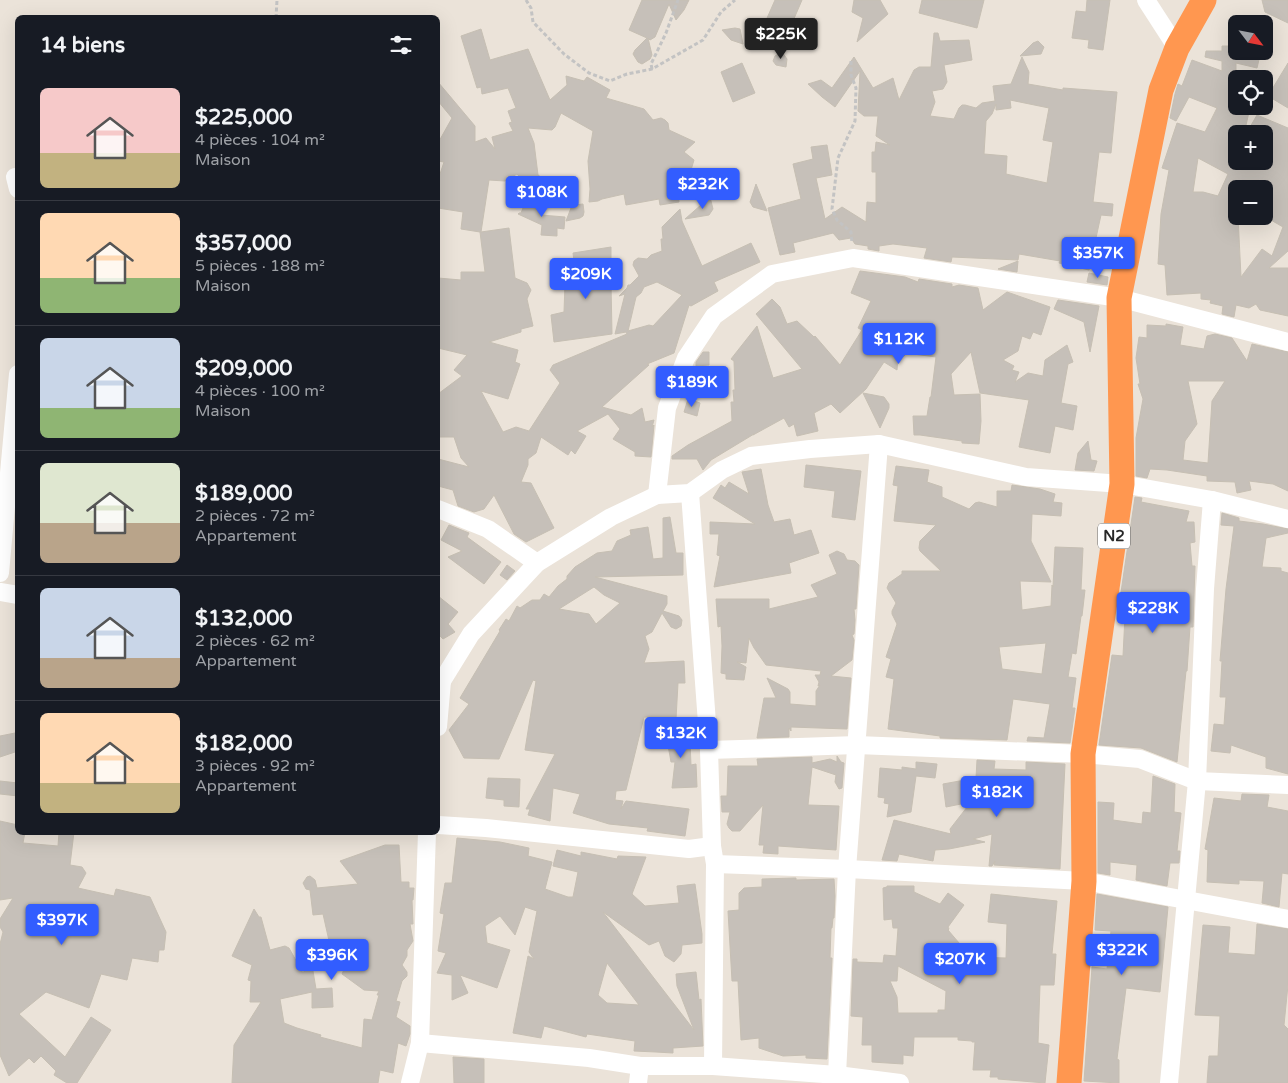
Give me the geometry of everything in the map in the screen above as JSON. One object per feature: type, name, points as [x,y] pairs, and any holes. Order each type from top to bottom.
[{"type":"highway","name":"N2","points":[[1068,1083],[1084,880],[1082,754],[1122,484],[1119,298],[1162,90],[1177,48],[1204,0]]},
{"type":"street","points":[[1146,0],[1177,48]]},
{"type":"street","points":[[657,495],[667,408],[686,358],[714,316],[772,274],[853,258],[1119,298],[1288,342]]},
{"type":"street","points":[[0,572],[15,407]]},
{"type":"street","points":[[847,1078],[847,869],[878,444]]},
{"type":"street","points":[[440,681],[471,634],[537,563],[611,517],[657,495],[690,493],[722,470],[751,456],[878,444],[1026,477],[1122,484],[1212,500],[1288,519]]},
{"type":"street","points":[[690,493],[710,750],[712,846],[715,864],[713,1066]]},
{"type":"street","points":[[1169,1083],[1198,781],[1205,589],[1212,500]]},
{"type":"street","points":[[440,510],[488,529],[537,563]]},
{"type":"street","points":[[0,592],[15,594]]},
{"type":"street","points":[[710,750],[857,745],[1082,754],[1140,759],[1198,781],[1288,785]]},
{"type":"street","points":[[440,825],[681,848],[712,846]]},
{"type":"street","points":[[410,1083],[420,1043],[427,835]]},
{"type":"street","points":[[715,864],[1084,880],[1288,919]]},
{"type":"street","points":[[420,1043],[589,1058],[639,1074],[713,1066],[900,1083]]},
{"type":"path","points":[[276,15],[277,0]]},
{"type":"path","points":[[526,0],[533,22],[564,54],[589,73],[610,81],[627,74],[652,69],[702,40],[721,12],[735,0]]},
{"type":"path","points":[[652,69],[651,64],[678,0]]},
{"type":"path","points":[[851,61],[851,75],[856,88],[855,121],[838,158],[832,208],[837,220],[851,232],[853,258]]},
{"type":"building","points":[[642,0],[689,0],[676,20],[669,4],[655,37],[650,40],[648,38],[652,55],[650,59],[642,64],[638,62],[633,54],[647,38],[629,30]]},
{"type":"building","points":[[775,0],[802,0],[787,35],[764,25]]},
{"type":"building","points":[[854,0],[880,0],[888,14],[857,42],[863,18],[852,12]]},
{"type":"building","points":[[922,0],[984,0],[977,28],[919,13]]},
{"type":"building","points":[[1087,0],[1110,0],[1103,50],[1088,48],[1089,40],[1072,38],[1076,11],[1086,12]]},
{"type":"building","points":[[1262,0],[1288,0],[1288,23],[1265,12]]},
{"type":"building","points":[[481,29],[490,60],[528,49],[550,100],[567,85],[566,76],[584,81],[587,77],[610,90],[606,98],[644,109],[653,120],[661,118],[665,120],[668,123],[669,130],[695,142],[684,152],[694,160],[691,170],[722,190],[707,196],[675,171],[679,202],[660,205],[659,199],[626,205],[624,194],[589,202],[588,161],[593,131],[561,113],[552,130],[528,128],[534,143],[538,175],[545,180],[536,194],[517,174],[505,181],[489,180],[481,232],[509,228],[515,278],[527,283],[531,290],[527,299],[533,326],[521,329],[521,332],[489,342],[518,350],[515,362],[520,364],[508,399],[481,391],[503,432],[516,427],[529,431],[560,383],[550,370],[553,365],[627,334],[626,332],[615,334],[625,294],[619,296],[639,276],[633,265],[634,261],[638,258],[647,259],[651,255],[662,251],[662,227],[680,209],[682,221],[702,266],[751,243],[760,262],[714,282],[718,291],[691,306],[689,305],[674,353],[647,364],[649,365],[602,407],[631,415],[642,408],[645,422],[654,420],[651,457],[635,456],[635,452],[613,439],[620,429],[608,414],[577,431],[586,436],[575,454],[571,450],[568,455],[541,437],[536,453],[528,459],[528,465],[521,482],[531,483],[554,528],[526,542],[514,534],[494,495],[484,509],[474,512],[458,506],[453,490],[440,487],[440,460],[469,467],[461,458],[454,437],[440,437],[440,392],[462,376],[454,370],[467,355],[440,348],[440,278],[461,280],[461,272],[485,272],[480,232],[461,229],[463,212],[440,208],[440,174],[444,162],[440,161],[440,139],[452,118],[440,103],[440,84],[475,126],[475,142],[486,138],[495,149],[492,137],[513,131],[509,123],[512,122],[508,111],[516,108],[508,88],[482,94],[481,87],[477,88],[461,36]],"holes":[[[657,282],[682,295],[653,326],[649,325],[628,331],[636,297],[644,287]]]},
{"type":"building","points":[[740,29],[743,44],[731,40],[722,30]]},
{"type":"building","points":[[934,33],[938,33],[940,41],[969,40],[972,60],[944,65],[947,82],[943,89],[932,91],[935,102],[930,116],[954,119],[962,105],[976,108],[982,103],[995,101],[993,86],[1011,84],[1022,57],[1029,72],[1028,84],[1063,90],[1063,88],[1117,92],[1111,153],[1099,152],[1093,202],[1113,204],[1112,216],[1101,215],[1089,270],[1059,263],[1060,261],[1019,254],[1018,260],[952,257],[951,262],[924,258],[927,248],[893,244],[879,246],[879,251],[868,249],[868,246],[855,244],[851,238],[839,240],[833,233],[793,243],[795,252],[780,255],[768,208],[801,199],[793,164],[813,159],[811,147],[827,145],[832,175],[816,178],[825,219],[842,207],[866,222],[867,202],[876,203],[876,172],[872,172],[872,152],[875,152],[876,142],[890,145],[876,136],[878,116],[864,116],[858,111],[860,71],[835,107],[808,84],[821,80],[832,88],[854,57],[873,88],[893,78],[899,100],[914,70],[919,67],[931,67]],"holes":[[[1010,100],[1049,108],[1043,140],[1053,142],[1047,183],[1006,174],[1007,156],[984,154],[986,121],[992,114],[996,104],[996,110],[1011,108]]]},
{"type":"building","points":[[1038,41],[1044,47],[1041,54],[1020,56],[1033,43]]},
{"type":"building","points":[[1222,46],[1228,46],[1228,60],[1259,60],[1257,68],[1236,63],[1236,70],[1228,70],[1228,115],[1248,115],[1246,125],[1228,125],[1228,170],[1273,170],[1273,125],[1251,125],[1257,115],[1288,128],[1288,251],[1269,268],[1288,268],[1288,316],[1260,310],[1256,304],[1249,308],[1236,305],[1234,317],[1222,314],[1223,306],[1210,303],[1211,300],[1201,299],[1201,293],[1167,295],[1165,265],[1158,264],[1161,214],[1169,170],[1162,168],[1177,123],[1205,132],[1217,108],[1189,97],[1176,121],[1170,118],[1178,84],[1182,86],[1192,60],[1222,71],[1222,61],[1205,57],[1206,51],[1222,51]],"holes":[[[1198,158],[1228,174],[1218,196],[1203,192],[1193,192]],[[1228,180],[1273,180],[1273,221],[1283,227],[1272,256],[1262,249],[1241,277],[1238,225],[1228,225]]]},
{"type":"building","points":[[782,52],[787,59],[786,67],[776,65],[773,61],[775,56]]},
{"type":"building","points":[[742,63],[755,93],[733,102],[721,72]]},
{"type":"building","points":[[1288,63],[1288,108],[1273,99],[1273,88]]},
{"type":"building","points":[[756,184],[767,211],[753,207],[750,202]]},
{"type":"building","points":[[710,197],[713,209],[709,215],[685,219]]},
{"type":"building","points":[[527,198],[545,206],[541,215],[565,217],[564,229],[557,228],[557,236],[541,235],[542,225],[518,214],[521,213]]},
{"type":"building","points":[[583,204],[583,216],[566,221],[574,205]]},
{"type":"building","points":[[611,247],[611,260],[605,260],[608,284],[611,284],[612,334],[554,342],[551,315],[564,312],[565,284],[568,275],[581,279],[578,261],[574,261],[573,253]]},
{"type":"building","points":[[1018,261],[1017,272],[998,269]]},
{"type":"building","points":[[860,271],[905,277],[918,282],[919,279],[952,284],[952,287],[959,285],[978,288],[983,310],[1007,292],[1050,307],[1041,335],[1033,332],[1030,339],[1022,336],[1018,351],[1003,360],[1014,366],[1012,370],[1019,372],[1015,382],[1028,373],[1043,376],[1045,360],[1067,345],[1073,362],[1068,364],[1061,403],[1077,406],[1073,430],[1055,426],[1050,453],[1019,447],[1029,400],[980,393],[971,352],[951,374],[954,395],[980,394],[981,421],[979,444],[914,435],[913,416],[927,416],[936,357],[906,353],[904,356],[898,356],[897,370],[884,362],[866,389],[840,413],[831,404],[814,413],[818,431],[797,436],[794,424],[789,427],[784,418],[711,460],[703,470],[697,459],[672,459],[672,456],[688,445],[732,421],[731,402],[734,402],[733,390],[735,390],[734,361],[731,359],[757,326],[773,378],[802,369],[756,314],[772,299],[780,307],[787,324],[797,321],[815,336],[840,365],[862,330],[858,328],[871,301],[851,293]]},
{"type":"building","points":[[1089,273],[1108,277],[1107,285],[1087,282]]},
{"type":"building","points":[[1058,300],[1099,306],[1090,352],[1084,322],[1054,309]]},
{"type":"building","points":[[1166,324],[1183,327],[1180,345],[1204,349],[1207,336],[1215,334],[1232,338],[1247,361],[1252,344],[1288,352],[1288,491],[1273,484],[1249,481],[1251,490],[1237,493],[1235,482],[1207,481],[1207,476],[1167,470],[1150,469],[1147,478],[1136,476],[1136,438],[1143,399],[1138,384],[1140,384],[1136,358],[1139,337],[1147,338],[1147,325],[1166,326]],"holes":[[[1188,381],[1225,381],[1212,401],[1208,463],[1183,460],[1185,441],[1197,424]]]},
{"type":"building","points":[[703,352],[709,352],[709,365],[696,366],[696,362]]},
{"type":"building","points":[[863,393],[884,397],[889,404],[880,428]]},
{"type":"building","points":[[688,399],[700,403],[697,416],[684,412]]},
{"type":"building","points":[[1088,441],[1091,460],[1097,461],[1094,471],[1075,470],[1078,453]]},
{"type":"building","points":[[806,465],[861,471],[855,520],[832,517],[835,491],[804,487]]},
{"type":"building","points":[[896,466],[929,470],[927,482],[942,487],[942,497],[969,509],[979,502],[997,507],[997,491],[1011,491],[1012,485],[1040,489],[1055,494],[1053,502],[1062,503],[1061,516],[1032,514],[1031,541],[1051,582],[1020,581],[1022,610],[1051,606],[1055,547],[1083,548],[1081,590],[1085,590],[1082,616],[1076,654],[1072,653],[1068,677],[1076,678],[1072,708],[1075,708],[1070,743],[1027,741],[1028,737],[1044,738],[1050,704],[1013,699],[1007,740],[940,738],[940,736],[888,729],[894,679],[886,677],[891,659],[886,657],[897,624],[892,614],[896,603],[887,588],[889,583],[902,574],[902,571],[941,571],[919,548],[920,541],[936,525],[894,521],[898,486],[893,485]],"holes":[[[1046,643],[1042,674],[1002,669],[999,647]]]},
{"type":"building","points":[[761,469],[768,505],[774,522],[790,519],[794,535],[811,530],[819,553],[789,563],[791,573],[714,587],[720,556],[717,555],[719,534],[710,534],[710,522],[755,524],[713,498],[721,485],[725,488],[729,482],[749,494],[742,472]]},
{"type":"building","points":[[1135,497],[1142,498],[1141,502],[1189,511],[1186,522],[1194,522],[1195,542],[1190,543],[1192,566],[1195,566],[1193,627],[1190,627],[1177,762],[1141,748],[1099,745],[1112,655],[1123,656],[1125,616],[1119,616],[1120,599]]},
{"type":"building","points":[[1222,513],[1239,518],[1239,521],[1288,529],[1288,533],[1266,538],[1262,567],[1281,568],[1281,571],[1288,573],[1288,774],[1266,768],[1266,757],[1231,745],[1230,753],[1211,751],[1214,724],[1224,725],[1226,697],[1220,697],[1222,661],[1220,661],[1234,526],[1221,525]]},
{"type":"building","points":[[670,517],[676,553],[683,553],[683,575],[595,577],[667,596],[667,604],[663,611],[679,616],[682,620],[681,626],[676,629],[671,627],[662,613],[652,632],[645,636],[649,649],[644,663],[684,661],[685,683],[678,683],[676,719],[644,717],[626,790],[616,791],[615,800],[623,801],[621,809],[626,801],[689,809],[685,836],[647,831],[648,828],[609,824],[573,813],[580,794],[553,788],[550,821],[528,815],[530,809],[526,809],[555,754],[525,750],[536,681],[533,680],[499,759],[464,758],[449,730],[469,704],[460,698],[499,630],[506,619],[509,621],[517,606],[520,608],[532,600],[540,600],[544,594],[549,597],[567,579],[567,576],[575,567],[597,553],[612,551],[617,541],[631,535],[630,530],[648,527],[653,559],[663,558],[663,518]],"holes":[[[594,587],[604,595],[620,603],[596,624],[589,614],[559,609]]]},
{"type":"building","points":[[449,525],[469,533],[467,537],[501,562],[484,584],[448,557],[462,551],[441,540]]},
{"type":"building","points":[[837,551],[844,554],[847,560],[855,561],[859,565],[856,609],[854,609],[854,634],[852,635],[854,640],[852,660],[831,676],[851,678],[847,729],[791,727],[791,731],[789,728],[789,737],[757,738],[764,698],[776,698],[767,678],[788,689],[790,692],[790,704],[816,706],[816,691],[820,685],[818,686],[819,682],[815,675],[820,675],[821,671],[766,665],[749,638],[746,663],[737,662],[746,667],[744,680],[726,679],[726,674],[721,673],[721,626],[718,627],[716,599],[769,599],[769,609],[818,597],[811,585],[837,574],[829,555]]},
{"type":"building","points":[[507,565],[515,571],[507,580],[500,575]]},
{"type":"building","points":[[440,598],[458,612],[448,624],[455,632],[443,639],[440,636]]},
{"type":"building","points":[[670,720],[680,731],[682,743],[690,742],[691,765],[696,764],[697,787],[672,788],[675,762],[671,762],[666,734]]},
{"type":"building","points":[[15,733],[15,752],[0,757],[0,736]]},
{"type":"building","points":[[837,756],[844,763],[842,788],[839,789],[835,782],[836,775],[812,767],[808,805],[839,806],[836,850],[778,846],[778,854],[763,853],[764,845],[759,845],[763,805],[740,831],[732,831],[729,828],[727,824],[730,812],[722,812],[721,796],[727,796],[728,766],[758,766],[757,759],[812,757],[812,763],[830,759],[837,762]]},
{"type":"building","points":[[977,760],[995,761],[994,769],[1026,770],[1026,762],[1065,764],[1060,869],[994,865],[995,861],[992,866],[989,866],[992,834],[973,839],[985,842],[935,850],[933,861],[899,854],[897,861],[882,860],[894,820],[951,834],[950,829],[971,802],[946,807],[943,784],[976,778]]},
{"type":"building","points":[[916,762],[937,764],[935,778],[916,776],[911,812],[887,817],[889,804],[884,803],[885,798],[878,797],[880,768],[902,770],[902,767],[916,769]]},
{"type":"building","points":[[1153,776],[1175,784],[1174,812],[1181,813],[1177,851],[1180,851],[1179,863],[1170,863],[1167,886],[1136,880],[1137,865],[1110,862],[1110,875],[1098,873],[1098,802],[1114,803],[1113,820],[1142,824],[1143,812],[1151,813]]},
{"type":"building","points":[[488,778],[520,779],[519,807],[504,806],[504,800],[486,798]]},
{"type":"building","points":[[0,781],[15,783],[15,796],[0,794]]},
{"type":"building","points":[[1242,794],[1269,795],[1267,807],[1288,811],[1288,874],[1282,873],[1279,907],[1262,903],[1264,881],[1239,880],[1239,884],[1207,882],[1208,850],[1205,849],[1214,798],[1241,801]]},
{"type":"building","points":[[0,821],[15,824],[15,835],[24,835],[23,843],[58,846],[59,835],[74,835],[70,865],[82,867],[86,873],[78,888],[114,896],[116,889],[150,897],[166,932],[164,950],[159,950],[158,962],[132,958],[127,980],[101,974],[89,1008],[46,992],[19,1014],[65,1057],[91,1017],[111,1030],[77,1083],[67,1083],[54,1075],[56,1071],[41,1056],[34,1063],[29,1058],[9,1076],[0,1055],[0,944],[3,932],[0,927],[0,919],[13,898],[0,900]]},
{"type":"building","points":[[457,838],[500,842],[529,848],[528,856],[552,862],[545,889],[568,897],[573,897],[578,872],[553,866],[557,850],[581,856],[581,852],[617,859],[618,856],[646,857],[632,894],[645,906],[679,903],[677,886],[695,884],[702,943],[682,945],[681,954],[674,962],[665,956],[659,941],[649,945],[603,912],[694,1030],[677,986],[676,974],[696,972],[699,1000],[701,999],[703,1046],[673,1048],[673,1053],[634,1051],[635,1041],[587,1034],[586,1037],[544,1026],[541,1038],[513,1033],[528,956],[534,959],[529,952],[537,911],[525,907],[515,935],[500,916],[485,926],[487,943],[510,950],[497,988],[460,975],[468,993],[452,1000],[452,975],[437,973],[446,953],[438,951],[444,914],[440,913],[445,883],[452,883]],"holes":[[[607,963],[639,1005],[607,1003],[598,995]]]},
{"type":"building","points":[[385,845],[399,845],[401,882],[409,882],[409,888],[414,888],[412,900],[413,924],[410,924],[413,941],[407,950],[407,956],[402,965],[407,972],[407,976],[402,981],[396,1001],[400,1002],[396,1017],[410,1026],[410,1034],[406,1046],[398,1043],[393,1073],[380,1070],[378,1083],[232,1083],[234,1045],[261,1002],[250,1002],[251,981],[248,980],[252,965],[232,956],[254,909],[259,917],[261,917],[270,950],[285,946],[289,948],[303,973],[311,959],[316,989],[332,988],[333,1007],[312,1008],[312,992],[280,999],[284,1023],[321,1035],[320,1037],[362,1048],[364,1019],[372,1020],[379,991],[364,990],[342,974],[347,963],[332,954],[323,914],[313,915],[310,890],[306,889],[303,883],[310,876],[315,880],[317,888],[358,884],[340,861]]},
{"type":"building","points":[[796,878],[796,880],[834,879],[835,896],[834,918],[831,928],[830,958],[832,958],[827,1059],[806,1058],[806,1055],[783,1056],[759,1048],[759,1038],[741,1040],[738,981],[732,981],[728,911],[739,910],[739,893],[744,888],[762,887],[762,879]]},
{"type":"building","points":[[914,886],[914,892],[940,904],[948,893],[964,905],[948,927],[948,930],[971,957],[1006,958],[1007,924],[988,922],[991,894],[1057,901],[1052,954],[1056,954],[1054,985],[1040,985],[1038,1043],[1049,1045],[1045,1083],[998,1079],[998,1077],[990,1077],[991,1070],[973,1070],[975,1042],[958,1040],[958,1037],[914,1037],[913,1056],[903,1055],[903,1064],[872,1062],[872,1045],[862,1045],[863,1017],[851,1016],[853,959],[857,959],[857,962],[883,963],[884,955],[896,956],[898,928],[893,928],[892,919],[884,920],[883,888]],"holes":[[[898,966],[946,991],[945,1010],[938,1010],[938,1013],[898,1013],[897,997],[890,981],[897,981]]]},
{"type":"building","points":[[1097,894],[1168,907],[1160,992],[1126,988],[1117,1059],[1119,1060],[1119,1083],[1084,1081],[1092,967],[1107,969],[1111,931],[1095,930]]},
{"type":"building","points":[[1257,924],[1288,929],[1288,985],[1284,1025],[1288,1029],[1288,1083],[1207,1083],[1209,1056],[1218,1056],[1220,1016],[1195,1015],[1203,925],[1230,927],[1228,953],[1255,955]]},
{"type":"building","points":[[453,1057],[484,1059],[484,1083],[454,1083]]}]
